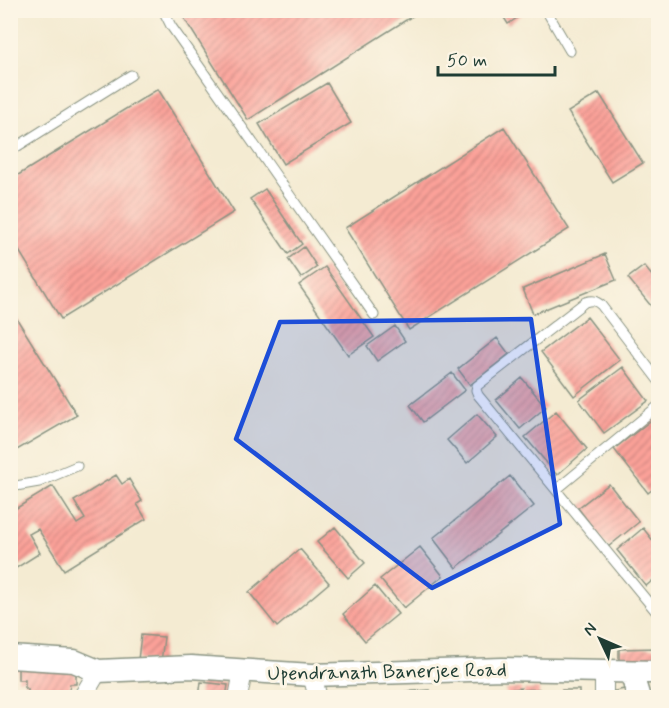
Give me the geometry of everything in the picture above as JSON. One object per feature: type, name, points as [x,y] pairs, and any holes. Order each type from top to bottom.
[{"type":"street","name":"Upendranath Banerjee Road","points":[[10,657],[74,661],[98,671],[191,667],[312,675],[502,669],[658,672]]},
{"type":"street","points":[[238,698],[243,670]]},
{"type":"street","points":[[82,698],[98,671]]},
{"type":"street","points":[[604,672],[604,698]]},
{"type":"street","points":[[631,672],[639,698]]},
{"type":"street","points":[[312,675],[318,698]]},
{"type":"lane","points":[[162,10],[177,35],[374,315]]},
{"type":"lane","points":[[546,10],[570,51]]},
{"type":"lane","points":[[10,151],[131,75]]},
{"type":"lane","points":[[658,380],[601,305],[592,300],[585,302],[477,386],[476,390],[658,614]]},
{"type":"lane","points":[[556,490],[658,406]]},
{"type":"lane","points":[[10,487],[39,482],[77,466]]},
{"type":"highlighted area","points":[[531,319],[560,524],[432,588],[236,439],[280,322]]},
{"type":"building","points":[[179,10],[422,10],[248,120]]},
{"type":"building","points":[[499,10],[523,10],[524,13],[508,24]]},
{"type":"building","points":[[327,83],[351,123],[283,164],[259,124]]},
{"type":"building","points":[[158,89],[234,212],[61,319],[10,236],[10,180]]},
{"type":"building","points":[[599,93],[643,163],[612,182],[568,112]]},
{"type":"building","points":[[504,127],[569,229],[409,330],[345,228]]},
{"type":"building","points":[[265,189],[302,244],[288,254],[250,199]]},
{"type":"building","points":[[304,247],[317,267],[301,278],[288,259]]},
{"type":"building","points":[[605,254],[616,280],[533,314],[523,289]]},
{"type":"building","points":[[644,266],[658,283],[656,312],[628,278]]},
{"type":"building","points":[[325,267],[374,337],[348,355],[299,285]]},
{"type":"building","points":[[10,308],[77,415],[10,454]]},
{"type":"building","points":[[587,317],[620,360],[574,396],[541,352]]},
{"type":"building","points":[[395,326],[405,341],[377,361],[367,346]]},
{"type":"building","points":[[497,338],[509,354],[470,385],[458,369]]},
{"type":"building","points":[[623,367],[648,401],[604,433],[579,400]]},
{"type":"building","points":[[452,373],[465,390],[423,422],[410,405]]},
{"type":"building","points":[[522,378],[546,407],[520,429],[496,400]]},
{"type":"building","points":[[556,411],[587,449],[557,475],[525,437]]},
{"type":"building","points":[[477,414],[497,437],[467,463],[447,440]]},
{"type":"building","points":[[658,415],[658,485],[648,493],[614,449]]},
{"type":"building","points":[[116,475],[122,484],[129,479],[142,501],[137,504],[146,519],[64,570],[38,529],[29,534],[40,553],[10,572],[10,512],[53,486],[77,524],[85,519],[74,501]]},
{"type":"building","points":[[510,476],[534,506],[456,568],[433,538]]},
{"type":"building","points":[[609,484],[639,522],[608,547],[578,508]]},
{"type":"building","points":[[335,527],[365,563],[348,578],[317,542]]},
{"type":"building","points":[[643,528],[658,547],[658,576],[646,586],[617,550]]},
{"type":"building","points":[[420,547],[443,576],[404,608],[380,579]]},
{"type":"building","points":[[300,549],[329,583],[277,627],[249,592]]},
{"type":"building","points":[[375,586],[398,614],[365,641],[343,614]]},
{"type":"building","points":[[141,635],[164,637],[161,663],[138,660]]},
{"type":"building","points":[[658,648],[658,664],[619,665],[619,649]]},
{"type":"building","points":[[18,666],[76,666],[76,684],[70,684],[66,697],[28,698],[25,680],[18,680]]},
{"type":"building","points":[[201,682],[228,685],[226,698],[199,698]]},
{"type":"building","points":[[521,688],[522,698],[507,698],[506,690]]},
{"type":"building","points":[[629,688],[630,698],[611,698],[610,692]]},
{"type":"building","points":[[539,689],[539,698],[524,698],[524,690]]},
{"type":"building","points":[[430,690],[430,698],[400,698],[400,692]]},
{"type":"building","points":[[562,690],[579,690],[579,698],[563,698]]}]
